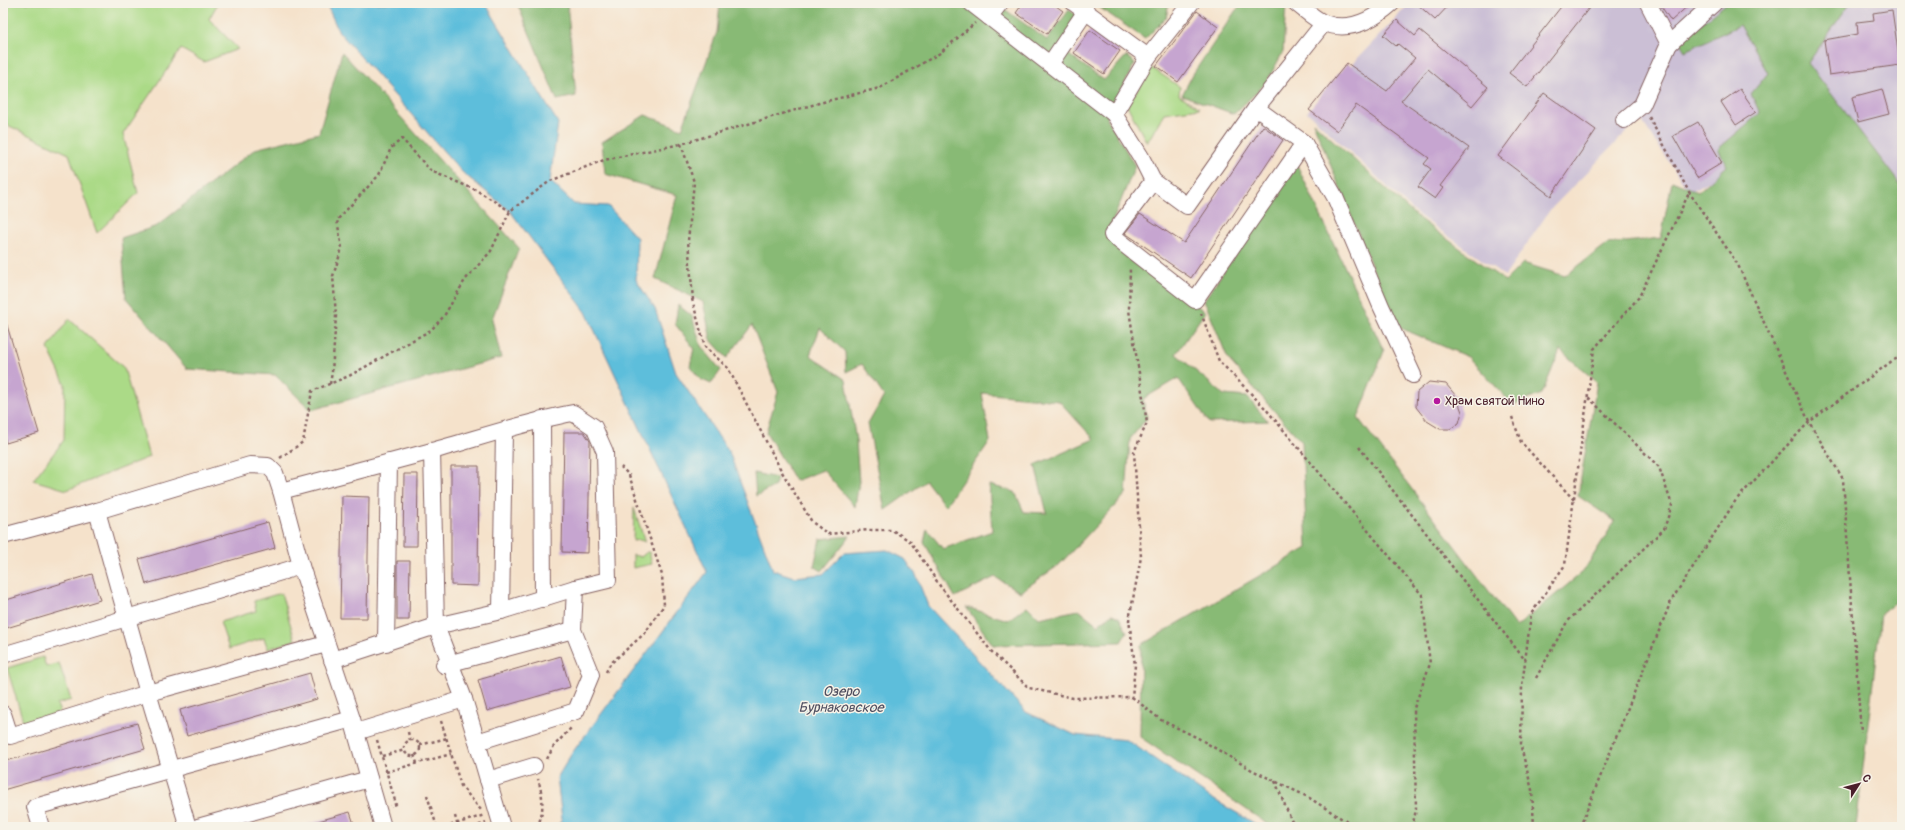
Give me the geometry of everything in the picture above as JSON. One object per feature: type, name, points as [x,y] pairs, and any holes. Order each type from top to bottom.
[{"type":"street","points":[[971,3],[1114,114],[1154,181],[1187,206],[1256,108],[1324,23]]},
{"type":"street","points":[[988,16],[1000,3]]},
{"type":"street","points":[[1296,3],[1324,23],[1340,26],[1360,24],[1381,12],[1392,3]]},
{"type":"street","points":[[1648,3],[1669,44]]},
{"type":"street","points":[[1624,120],[1642,105],[1669,44],[1713,3]]},
{"type":"street","points":[[1114,114],[1148,57],[1189,4]]},
{"type":"street","points":[[1050,64],[1080,7],[1148,57]]},
{"type":"street","points":[[1256,108],[1304,143],[1335,197],[1381,306],[1413,376]]},
{"type":"street","points":[[1154,181],[1112,235],[1195,300],[1304,143]]},
{"type":"street","points":[[281,491],[432,451],[542,419],[573,413],[594,427],[605,452],[608,580],[575,588],[501,611],[436,626],[332,660]]},
{"type":"street","points":[[542,419],[543,599]]},
{"type":"street","points":[[501,611],[504,431]]},
{"type":"street","points":[[432,451],[436,626],[447,664],[464,699],[488,780],[497,824]]},
{"type":"street","points":[[386,643],[389,462]]},
{"type":"street","points":[[3,536],[97,512],[250,465],[268,466],[274,473],[281,491],[301,566],[354,725],[383,827]]},
{"type":"street","points":[[97,512],[148,693],[172,769],[188,827]]},
{"type":"street","points":[[3,655],[301,566]]},
{"type":"street","points":[[477,742],[576,711],[591,675],[573,630],[575,588]]},
{"type":"street","points":[[447,664],[573,630]]},
{"type":"street","points":[[3,714],[10,736],[148,693],[326,644]]},
{"type":"street","points":[[41,827],[35,807],[172,769],[354,725],[438,707],[464,699]]},
{"type":"street","points":[[488,780],[539,769]]},
{"type":"street","points":[[198,827],[369,779]]},
{"type":"path","points":[[268,466],[303,442],[312,391],[349,376],[431,330],[444,316],[465,280],[491,251],[510,211],[550,181],[604,160],[681,144],[819,103],[880,88],[940,53],[988,16]]},
{"type":"path","points":[[1642,105],[1689,192],[1738,265],[1809,422],[1843,479],[1861,733]]},
{"type":"path","points":[[330,384],[336,316],[333,276],[342,248],[337,220],[379,175],[391,148],[402,140],[431,170],[476,190],[510,211]]},
{"type":"path","points":[[681,144],[694,182],[688,241],[693,303]]},
{"type":"path","points":[[1534,827],[1532,790],[1521,747],[1522,686],[1525,660],[1531,614],[1564,565],[1594,349],[1639,297],[1689,192]]},
{"type":"path","points":[[1130,250],[1129,310],[1147,423],[1134,452],[1141,557],[1129,620],[1135,665],[1132,697]]},
{"type":"path","points":[[692,299],[705,347],[728,368],[782,472],[812,522],[828,534],[868,530],[892,530],[910,541],[940,586],[991,651],[1029,688],[1073,698],[1132,697],[1161,720],[1198,738],[1252,770],[1308,797],[1355,827]]},
{"type":"path","points":[[1195,300],[1219,361],[1265,408],[1422,595],[1430,664],[1414,708],[1416,810],[1412,827]]},
{"type":"path","points":[[1580,827],[1671,601],[1736,500],[1809,422],[1892,361],[1902,356]]},
{"type":"path","points":[[1536,678],[1567,622],[1664,529],[1672,505],[1659,467],[1588,397]]},
{"type":"path","points":[[1512,417],[1521,442],[1574,500]]},
{"type":"path","points":[[1359,447],[1525,660]]},
{"type":"path","points":[[604,677],[610,664],[645,633],[664,605],[662,575],[629,475],[605,452]]},
{"type":"path","points":[[438,707],[461,786],[488,818]]},
{"type":"path","points":[[537,827],[541,819],[544,797],[539,769],[554,746],[574,725]]},
{"type":"path","points":[[408,732],[410,740]]},
{"type":"path","points":[[420,745],[447,738]]},
{"type":"path","points":[[410,740],[417,741],[420,745],[419,752],[414,755],[409,755],[405,750],[405,744],[410,740]]},
{"type":"path","points":[[382,756],[405,750]]},
{"type":"path","points":[[386,772],[452,754]]},
{"type":"path","points":[[414,755],[417,763]]},
{"type":"path","points":[[1275,781],[1294,827]]},
{"type":"path","points":[[427,795],[437,827]]},
{"type":"path","points":[[445,827],[457,825],[486,815]]},
{"type":"path","points":[[454,816],[457,825]]},
{"type":"path","points":[[473,827],[497,824]]},
{"type":"shaded area","points":[[1410,3],[1902,3],[1902,201],[1734,168],[1689,192],[1640,118],[1550,210],[1505,276],[1417,214],[1307,112]]},
{"type":"green space","points":[[3,3],[218,3],[209,19],[238,49],[204,62],[181,49],[123,134],[138,193],[97,233],[69,154],[3,123]]},
{"type":"green space","points":[[517,3],[567,3],[576,96],[557,100]]},
{"type":"green space","points":[[720,3],[996,3],[1047,40],[1069,10],[1083,20],[1069,55],[1104,80],[1126,56],[1135,63],[1107,118],[1135,166],[1107,235],[1205,312],[1176,354],[1224,395],[1247,397],[1268,421],[1209,423],[1178,378],[1143,399],[1147,418],[1130,439],[1126,494],[1059,565],[1020,592],[995,577],[955,597],[924,542],[927,529],[943,549],[992,531],[989,485],[1015,492],[1024,512],[1047,513],[1035,465],[1094,439],[1059,401],[982,393],[990,441],[945,506],[926,481],[885,510],[868,424],[884,396],[862,364],[846,372],[845,352],[820,328],[810,355],[846,380],[856,441],[859,482],[855,507],[823,470],[795,481],[766,432],[778,392],[752,325],[727,358],[711,340],[703,302],[655,279],[677,195],[605,174],[602,142],[645,115],[682,129],[717,32]]},
{"type":"green space","points":[[1093,3],[1169,3],[1166,18],[1145,39]]},
{"type":"green space","points":[[1243,3],[1286,3],[1283,52],[1266,83],[1234,114],[1182,95],[1193,74],[1236,10]]},
{"type":"green space","points":[[1727,3],[1850,3],[1808,63],[1902,187],[1902,597],[1881,614],[1856,827],[1272,827],[1140,737],[1141,645],[1307,548],[1302,442],[1228,359],[1204,300],[1297,165],[1384,351],[1358,418],[1516,627],[1583,572],[1615,521],[1578,496],[1597,382],[1560,350],[1542,394],[1513,405],[1468,357],[1396,326],[1313,122],[1417,217],[1505,281],[1523,263],[1565,276],[1607,244],[1661,238],[1672,181],[1698,192],[1727,166],[1718,149],[1760,113],[1751,94],[1768,73],[1740,25],[1685,51],[1679,41]]},
{"type":"green space","points":[[342,52],[519,248],[492,319],[501,358],[311,410],[275,375],[187,369],[126,298],[121,238],[157,226],[255,149],[319,133]]},
{"type":"green space","points":[[1152,68],[1180,87],[1179,95],[1200,108],[1164,113],[1147,143],[1127,105]]},
{"type":"green space","points":[[678,305],[692,316],[701,346],[721,370],[711,384],[700,379],[690,366],[694,348],[675,324]]},
{"type":"green space","points":[[69,319],[124,368],[149,457],[67,490],[33,480],[64,440],[65,384],[48,348]]},
{"type":"green space","points":[[754,473],[777,478],[775,486],[756,496]]},
{"type":"green space","points":[[634,508],[645,542],[640,540],[633,541]]},
{"type":"green space","points":[[850,536],[822,571],[814,566],[820,539]]},
{"type":"green space","points":[[649,552],[652,564],[633,568],[633,555],[641,557]]},
{"type":"green space","points":[[281,593],[295,640],[268,649],[264,638],[229,649],[220,622],[256,611],[254,601]]},
{"type":"green space","points":[[1027,606],[1039,618],[1079,610],[1098,625],[1112,614],[1119,617],[1127,632],[1121,642],[993,645],[966,607],[1008,620]]},
{"type":"green space","points":[[43,657],[46,667],[59,663],[71,700],[57,704],[60,713],[24,724],[7,668]]},
{"type":"water","name":"Озеро Бурнаковское","points":[[326,3],[485,3],[558,123],[550,181],[574,204],[608,206],[637,238],[636,280],[655,309],[676,373],[729,452],[773,570],[794,577],[823,574],[844,553],[887,550],[905,559],[916,575],[928,606],[1026,712],[1075,735],[1127,740],[1211,798],[1261,827],[557,827],[562,819],[557,778],[572,753],[707,572],[586,312],[510,211],[462,172],[339,32]]},
{"type":"building","points":[[1023,3],[1052,3],[1063,11],[1047,34],[1016,13]]},
{"type":"building","points":[[1416,3],[1451,3],[1435,20]]},
{"type":"building","points":[[1564,3],[1593,3],[1527,87],[1509,73]]},
{"type":"building","points":[[1659,3],[1691,3],[1671,21]]},
{"type":"building","points":[[1892,10],[1900,65],[1829,75],[1824,40],[1858,34],[1857,22],[1874,20],[1873,13]]},
{"type":"building","points":[[1197,11],[1218,27],[1178,82],[1156,66]]},
{"type":"building","points":[[1397,20],[1415,36],[1420,30],[1488,87],[1472,106],[1428,69],[1401,101],[1469,148],[1440,186],[1443,188],[1435,199],[1418,187],[1431,169],[1424,164],[1429,158],[1356,105],[1337,131],[1309,110],[1347,63],[1387,91],[1415,58],[1398,44],[1396,46],[1383,35]]},
{"type":"building","points":[[1090,30],[1120,51],[1104,74],[1074,53]]},
{"type":"building","points":[[1740,89],[1756,112],[1736,125],[1721,102]]},
{"type":"building","points":[[1882,89],[1889,114],[1858,122],[1852,97]]},
{"type":"building","points":[[1544,93],[1596,130],[1551,196],[1498,156]]},
{"type":"building","points":[[1698,122],[1722,163],[1697,178],[1673,136]]},
{"type":"building","points":[[1263,126],[1283,140],[1191,278],[1125,233],[1140,214],[1184,243]]},
{"type":"building","points":[[6,322],[39,433],[6,443],[3,432],[3,323]]},
{"type":"building","name":"Храм святой Нино","points":[[1429,382],[1446,384],[1456,396],[1462,412],[1459,423],[1450,429],[1440,429],[1427,421],[1416,407],[1417,392]]},
{"type":"building","points":[[564,432],[584,432],[590,441],[588,553],[562,552]]},
{"type":"building","points":[[451,466],[479,466],[478,586],[451,585]]},
{"type":"building","points":[[404,474],[418,474],[417,546],[403,546]]},
{"type":"building","points":[[342,496],[369,497],[367,618],[340,618]]},
{"type":"building","points":[[268,522],[275,548],[146,584],[139,559]]},
{"type":"building","points":[[397,561],[410,561],[409,620],[397,620]]},
{"type":"building","points":[[92,574],[100,600],[3,629],[3,601]]},
{"type":"building","points":[[561,656],[570,687],[487,711],[478,680]]},
{"type":"building","points":[[310,673],[317,699],[187,736],[180,710]]},
{"type":"building","points":[[137,723],[145,749],[3,790],[3,762]]},
{"type":"building","points":[[350,812],[355,827],[308,827],[308,824]]},
{"type":"place","name":"Храм святой Нино","points":[[1437,401]]}]
